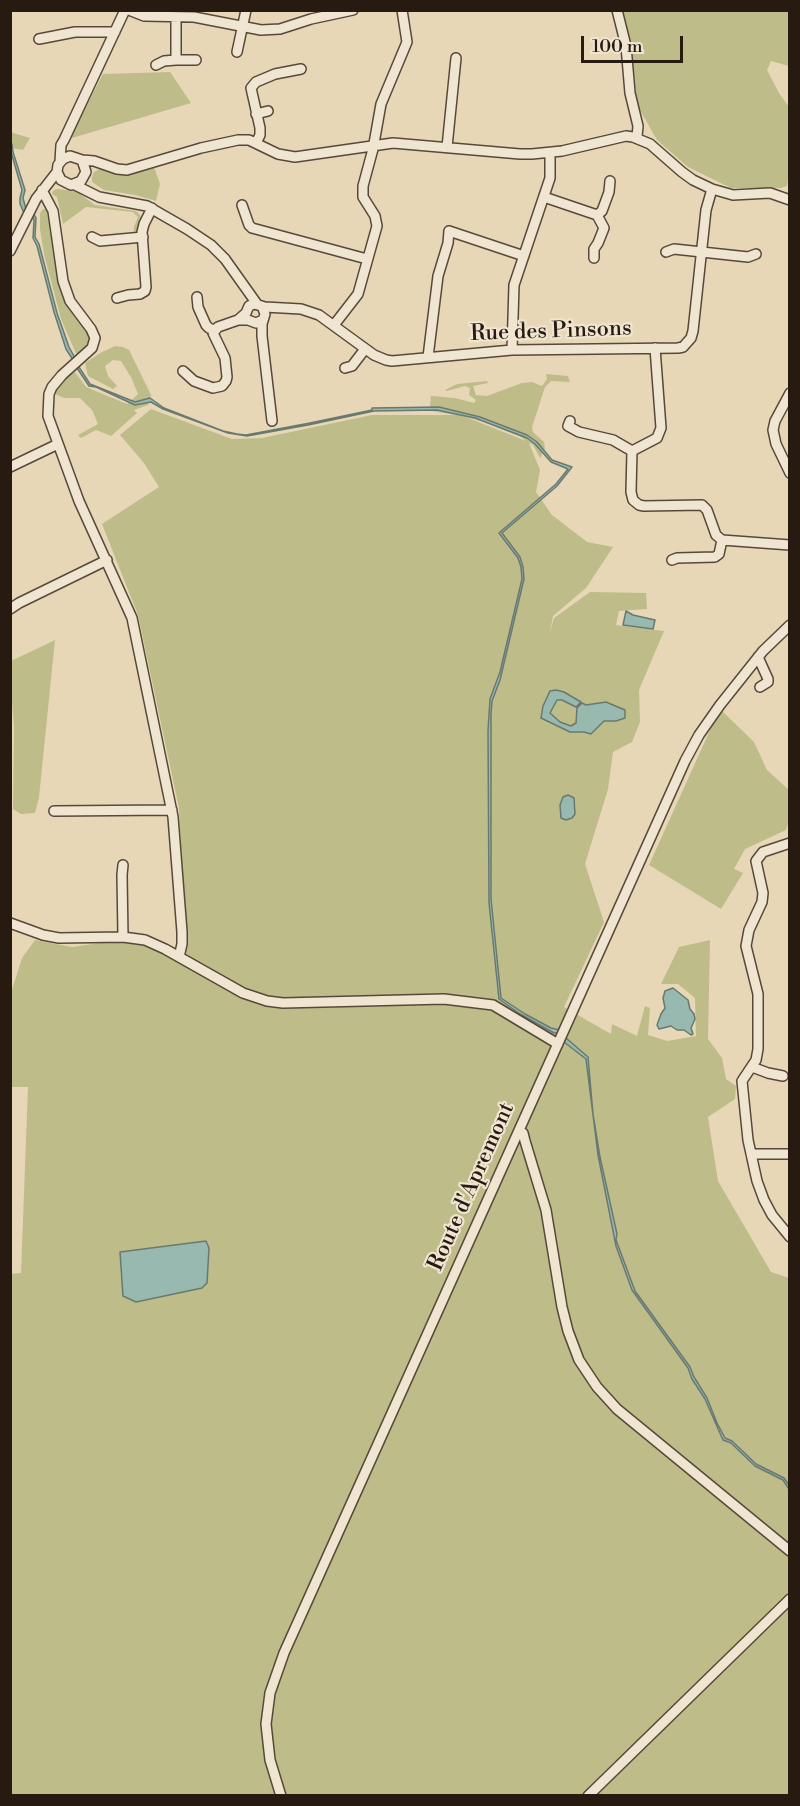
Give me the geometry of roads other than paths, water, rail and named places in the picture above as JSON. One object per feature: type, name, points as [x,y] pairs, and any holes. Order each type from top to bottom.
[{"type":"street","points":[[10,251],[30,210],[57,172],[61,145],[127,10],[144,16],[194,17],[242,27],[273,30],[310,14],[353,10]]},
{"type":"street","points":[[237,52],[246,10]]},
{"type":"street","points":[[334,325],[358,294],[377,221],[362,191],[374,145],[381,104],[407,42],[402,10]]},
{"type":"street","points":[[617,10],[626,46],[630,93],[638,126],[637,137]]},
{"type":"street","points":[[176,17],[176,60]]},
{"type":"street","points":[[39,39],[75,32],[115,32]]},
{"type":"street","points":[[447,147],[456,58]]},
{"type":"street","points":[[156,66],[164,61],[196,60]]},
{"type":"street","points":[[256,143],[260,135],[251,88],[256,82],[275,74],[301,69]]},
{"type":"street","points":[[256,114],[268,111]]},
{"type":"street","points":[[60,162],[66,157],[78,158],[128,170],[234,140],[249,140],[278,154],[295,157],[404,142],[520,154],[550,153],[626,136],[637,137],[650,144],[693,180],[712,189],[733,195],[770,193],[789,200]]},
{"type":"street","points":[[64,140],[84,164],[91,191]]},
{"type":"street","points":[[512,350],[514,285],[550,178],[550,153]]},
{"type":"street","points":[[75,184],[99,163]]},
{"type":"street","points":[[57,172],[64,183]]},
{"type":"street","points":[[597,215],[602,211],[609,192],[610,181]]},
{"type":"street","points":[[44,189],[64,183],[75,184],[99,197],[152,208],[211,245],[232,267],[258,313],[272,421]]},
{"type":"street","points":[[44,189],[53,211],[63,281],[70,301],[95,338],[92,348],[57,380],[49,394],[48,416],[78,501],[132,618],[172,810],[182,932],[179,957]]},
{"type":"street","name":"Rue des Pinsons","points":[[214,330],[258,313],[301,309],[320,315],[365,349],[386,360],[512,350],[683,347],[691,338],[706,210],[712,189]]},
{"type":"street","points":[[544,197],[597,215],[604,228],[594,249],[594,258]]},
{"type":"street","points":[[242,205],[252,228],[367,259]]},
{"type":"street","points":[[117,298],[145,291],[143,228],[152,208]]},
{"type":"street","points":[[428,357],[438,276],[448,243],[449,231],[524,255]]},
{"type":"street","points":[[92,237],[100,241],[143,237]]},
{"type":"street","points":[[666,252],[674,249],[748,257],[756,254]]},
{"type":"street","points":[[183,371],[194,381],[213,388],[220,388],[225,384],[227,377],[225,358],[214,337],[214,330],[206,325],[198,307],[197,297]]},
{"type":"street","points":[[632,451],[657,438],[661,428],[655,348]]},
{"type":"street","points":[[345,368],[352,366],[365,349]]},
{"type":"street","points":[[789,393],[773,430],[776,444],[789,473]]},
{"type":"street","points":[[570,421],[568,426],[579,432],[613,440],[632,451]]},
{"type":"street","points":[[10,467],[58,444]]},
{"type":"street","points":[[632,451],[631,496],[636,503],[644,506],[702,505],[707,510],[716,535],[722,540],[789,545]]},
{"type":"street","points":[[672,560],[715,557],[719,554],[722,540]]},
{"type":"street","points":[[10,609],[106,560]]},
{"type":"street","name":"Route d'Apremont","points":[[281,1796],[270,1760],[266,1736],[268,1704],[278,1670],[685,761],[699,735],[720,705],[758,657],[789,625]]},
{"type":"street","points":[[758,657],[768,679],[768,682],[760,687]]},
{"type":"street","points":[[54,811],[172,810]]},
{"type":"street","points":[[789,843],[763,852],[756,861],[763,893],[762,903],[749,930],[746,946],[758,994],[758,1049],[756,1060],[742,1080],[751,1154],[757,1181],[764,1200],[789,1237]]},
{"type":"street","points":[[123,865],[123,937]]},
{"type":"street","points":[[10,923],[58,938],[123,937],[154,943],[243,993],[267,1001],[283,1003],[444,999],[493,1005],[558,1044]]},
{"type":"street","points":[[752,1067],[783,1076]]},
{"type":"street","points":[[519,1131],[523,1133],[546,1210],[564,1315],[579,1360],[597,1387],[617,1409],[789,1551]]},
{"type":"street","points":[[751,1154],[789,1155]]},
{"type":"street","points":[[588,1796],[789,1599]]},
{"type":"water","points":[[10,144],[12,144],[25,190],[23,198],[26,209],[24,213],[20,204],[22,190]]},
{"type":"water","points":[[33,213],[36,218],[35,237],[39,244],[57,313],[75,358],[73,360],[66,349],[33,238]]},
{"type":"water","points":[[77,364],[90,384],[135,402],[150,398],[164,408],[223,431],[237,434],[246,435],[310,423],[372,410],[372,408],[439,407],[480,417],[527,435],[537,442],[552,460],[572,467],[557,486],[502,533],[520,557],[524,579],[500,680],[492,701],[491,714],[491,899],[501,998],[525,1014],[551,1028],[560,1030],[558,1033],[520,1014],[499,999],[489,903],[488,731],[490,699],[500,672],[522,579],[518,558],[499,533],[556,484],[568,469],[551,462],[527,438],[475,418],[437,410],[374,411],[247,436],[228,433],[163,409],[151,402],[135,405],[89,386],[75,365]]},
{"type":"water","points":[[626,611],[655,620],[653,629],[623,625]]},
{"type":"water","points":[[556,690],[581,702],[576,707],[557,700],[550,713],[560,722],[571,726],[576,723],[577,708],[582,703],[586,705],[606,702],[625,710],[625,718],[604,721],[591,734],[570,732],[541,718],[543,706],[550,691]]},
{"type":"water","points":[[568,795],[574,798],[575,814],[566,820],[561,818],[560,805],[563,797]]},
{"type":"water","points":[[673,988],[688,1000],[694,1014],[695,1019],[691,1028],[693,1034],[691,1035],[671,1026],[659,1029],[657,1025],[665,1008],[663,998],[665,991]]},
{"type":"water","points":[[566,1038],[588,1057],[593,1114],[617,1234],[616,1240],[635,1291],[690,1367],[725,1438],[732,1441],[756,1464],[784,1478],[789,1489],[783,1480],[755,1466],[731,1443],[723,1440],[688,1368],[632,1290],[616,1246],[598,1155],[586,1059],[564,1042]]},
{"type":"water","points":[[206,1241],[209,1248],[207,1283],[202,1288],[136,1302],[123,1296],[120,1252]]}]
